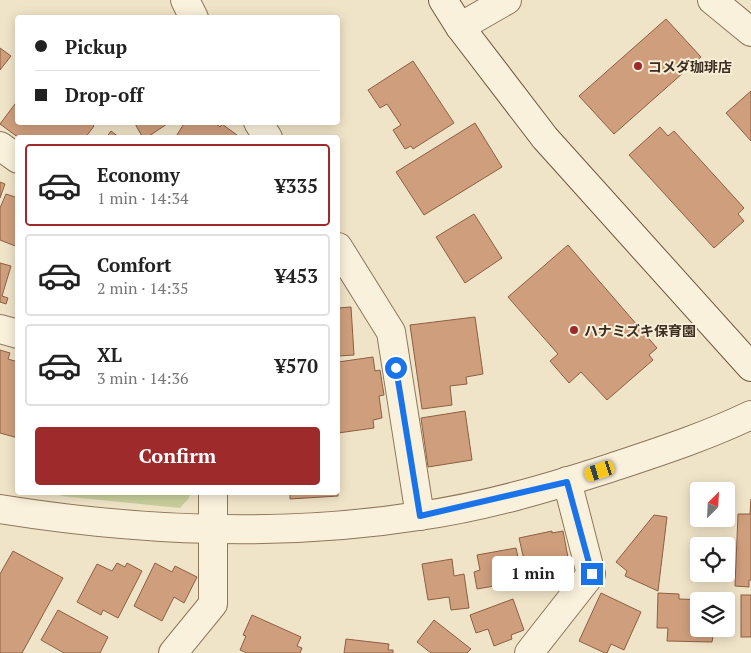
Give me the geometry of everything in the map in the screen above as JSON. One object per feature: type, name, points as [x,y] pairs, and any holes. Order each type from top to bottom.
[{"type":"street","points":[[185,0],[192,15]]},
{"type":"street","points":[[443,0],[460,27],[551,145],[751,367]]},
{"type":"street","points":[[460,27],[507,0]]},
{"type":"street","points":[[712,0],[751,32]]},
{"type":"street","points":[[0,146],[15,157]]},
{"type":"street","points":[[340,250],[391,332],[420,516]]},
{"type":"street","points":[[0,329],[15,333]]},
{"type":"street","points":[[0,509],[98,523],[213,530],[313,527],[420,516],[567,482],[682,444],[751,415]]},
{"type":"street","points":[[529,653],[592,574],[567,482]]},
{"type":"street","points":[[173,653],[212,604],[213,495]]},
{"type":"green space","points":[[61,495],[190,495],[180,508]]},
{"type":"building","points":[[666,19],[701,57],[614,134],[579,96]]},
{"type":"building","points":[[0,48],[11,56],[0,70]]},
{"type":"building","points":[[413,61],[454,123],[413,149],[411,146],[405,149],[393,130],[401,125],[387,104],[380,108],[368,90]]},
{"type":"building","points":[[751,91],[751,141],[726,113]]},
{"type":"building","points":[[15,104],[15,125],[94,126],[87,135],[15,135],[0,124]]},
{"type":"building","points":[[475,123],[502,167],[424,215],[396,172]]},
{"type":"building","points":[[136,125],[166,125],[150,135],[141,135]]},
{"type":"building","points":[[183,125],[218,125],[220,127],[223,125],[237,135],[177,135]]},
{"type":"building","points":[[660,127],[668,136],[674,131],[744,208],[738,214],[744,221],[714,248],[629,155]]},
{"type":"building","points":[[111,131],[116,135],[108,135]]},
{"type":"building","points":[[0,182],[5,184],[0,198]]},
{"type":"building","points":[[6,194],[15,197],[15,246],[0,240],[0,208]]},
{"type":"building","points":[[474,214],[502,258],[465,283],[436,237]]},
{"type":"building","points":[[568,245],[657,348],[649,355],[653,360],[607,400],[581,372],[569,383],[550,361],[558,354],[508,297]]},
{"type":"building","points":[[0,263],[11,266],[2,296],[8,298],[6,304],[0,302]]},
{"type":"building","points":[[351,307],[354,355],[340,356],[340,308]]},
{"type":"building","points":[[475,317],[483,374],[466,377],[467,384],[450,386],[452,405],[422,409],[410,325]]},
{"type":"building","points":[[0,350],[10,353],[8,359],[15,361],[15,437],[0,433]]},
{"type":"building","points":[[373,357],[375,371],[380,370],[384,395],[379,396],[382,418],[373,420],[374,428],[340,433],[340,362]]},
{"type":"building","points":[[465,411],[472,460],[428,467],[421,418]]},
{"type":"building","points":[[290,495],[338,495],[338,496],[290,499]]},
{"type":"building","points":[[751,499],[751,580],[749,580],[749,587],[735,586],[738,514],[750,514]]},
{"type":"building","points":[[654,515],[667,517],[658,591],[625,576],[627,571],[616,562]]},
{"type":"building","points":[[552,531],[552,533],[563,531],[570,568],[533,574],[530,562],[525,564],[519,538]]},
{"type":"building","points":[[516,548],[523,581],[477,589],[474,572],[480,570],[477,555]]},
{"type":"building","points":[[13,551],[63,578],[22,653],[0,653],[0,574]]},
{"type":"building","points":[[452,559],[454,576],[464,574],[469,608],[451,610],[449,597],[428,600],[422,564]]},
{"type":"building","points":[[117,563],[125,567],[127,563],[142,571],[118,618],[103,610],[101,615],[77,602],[97,564],[112,571]]},
{"type":"building","points":[[155,563],[172,572],[175,566],[197,577],[184,603],[174,597],[162,621],[134,606]]},
{"type":"building","points":[[601,593],[641,612],[624,650],[611,644],[607,653],[605,653],[579,641]]},
{"type":"building","points":[[658,593],[679,594],[679,599],[690,599],[690,637],[713,637],[712,642],[667,641],[668,628],[657,628]]},
{"type":"building","points":[[741,595],[751,595],[751,637],[741,637]]},
{"type":"building","points":[[513,599],[524,630],[511,635],[512,639],[494,646],[488,629],[476,633],[470,615]]},
{"type":"building","points":[[58,610],[108,637],[100,653],[64,653],[41,640]]},
{"type":"building","points":[[252,615],[301,637],[297,646],[302,648],[300,653],[247,653],[240,650],[246,636],[243,635]]},
{"type":"building","points":[[434,620],[471,649],[467,653],[431,653],[417,642]]},
{"type":"building","points":[[346,639],[389,644],[388,650],[393,650],[393,653],[344,653]]},
{"type":"place","name":"コメダ珈琲店","points":[[638,66]]},
{"type":"place","name":"ハナミズキ保育園","points":[[574,330]]},
{"type":"route","points":[[396,368],[420,516],[567,482],[592,574]]}]
